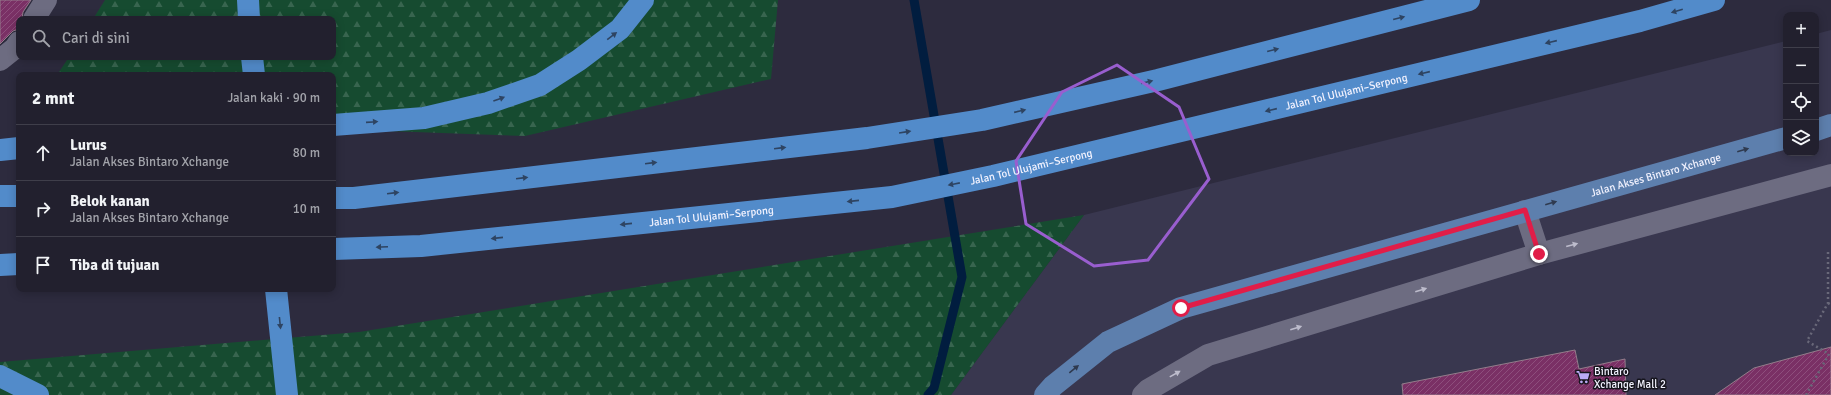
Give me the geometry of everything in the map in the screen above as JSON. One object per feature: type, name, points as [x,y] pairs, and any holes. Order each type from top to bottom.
[{"type":"highway","points":[[248,0],[249,16]]},
{"type":"highway","points":[[336,125],[424,118],[488,103],[540,85],[579,60],[620,29],[643,0]]},
{"type":"highway","points":[[336,198],[354,198],[866,138],[982,120],[1158,80],[1469,0]]},
{"type":"highway","name":"Jalan Tol Ulujami–Serpong","points":[[336,249],[421,246],[892,197],[992,176],[1640,21],[1714,0]]},
{"type":"highway","points":[[252,60],[254,72]]},
{"type":"highway","points":[[0,150],[16,148]]},
{"type":"highway","points":[[0,196],[16,196]]},
{"type":"highway","points":[[0,265],[16,264]]},
{"type":"highway","points":[[276,292],[287,395]]},
{"type":"highway","points":[[0,376],[38,395]]},
{"type":"main road","points":[[1819,129],[1831,125]]},
{"type":"main road","name":"Jalan Akses Bintaro Xchange","points":[[1046,395],[1053,386],[1108,342],[1181,308],[1525,210],[1783,139]]},
{"type":"street","points":[[36,16],[46,0]]},
{"type":"street","points":[[0,60],[16,46]]},
{"type":"street","points":[[1143,395],[1148,390],[1208,355],[1539,254],[1831,175]]},
{"type":"street","points":[[1525,210],[1539,254]]},
{"type":"path","points":[[1806,395],[1829,354],[1807,340],[1828,303],[1828,252]]},
{"type":"highlighted area","points":[[1117,65],[1179,107],[1209,179],[1148,260],[1094,266],[1026,224],[1016,161],[1062,92]]},
{"type":"shaded area","points":[[1831,30],[1831,395],[951,395],[1084,215],[1783,42],[1783,156],[1819,156],[1819,33]]},
{"type":"green space","points":[[105,0],[778,0],[771,79],[525,136],[336,129],[336,72],[59,72],[67,60],[336,60],[336,16],[95,16]]},
{"type":"green space","points":[[1084,215],[951,395],[0,395],[0,362],[359,332]]},
{"type":"building","points":[[0,0],[31,0],[23,12],[22,16],[16,16],[16,30],[13,31],[0,44]]},
{"type":"building","points":[[1831,347],[1831,395],[1715,395],[1754,368]]},
{"type":"building","points":[[1575,350],[1579,369],[1625,359],[1626,395],[1403,395],[1402,384]]},
{"type":"waterway","points":[[914,0],[962,277],[934,388],[928,395]]},
{"type":"place","name":"Bintaro Xchange Mall 2","points":[[1583,377]]},
{"type":"route","points":[[1181,308],[1525,210],[1539,254]]}]
